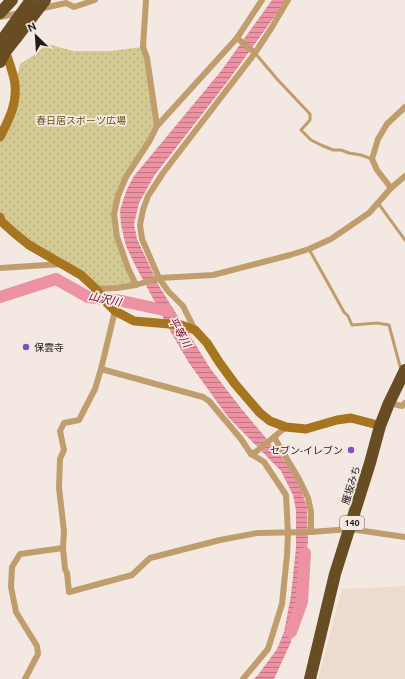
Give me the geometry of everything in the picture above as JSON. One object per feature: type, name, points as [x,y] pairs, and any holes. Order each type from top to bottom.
[{"type":"highway","points":[[2,53],[31,0]]},
{"type":"highway","points":[[2,53],[16,38],[45,0]]},
{"type":"highway","points":[[0,13],[11,2]]},
{"type":"highway","name":"雁坂みち","points":[[310,679],[335,574],[350,529],[380,426],[404,373]]},
{"type":"street","points":[[0,17],[67,2],[74,7],[95,0]]},
{"type":"street","points":[[146,0],[143,47],[147,58],[157,126]]},
{"type":"street","points":[[136,285],[117,237],[114,214],[118,196],[126,176],[150,140],[157,126],[237,38],[262,0]]},
{"type":"street","points":[[288,0],[255,53],[163,173],[148,196],[140,225],[142,239],[159,278],[168,291],[183,306],[195,330],[207,342],[235,384],[256,409],[270,421],[286,427],[306,429],[337,420],[351,418],[380,426]]},
{"type":"street","points":[[0,35],[2,53],[15,85],[15,99],[10,117],[0,137]]},
{"type":"street","points":[[237,38],[255,53]]},
{"type":"street","points":[[391,188],[377,170],[372,159],[378,138],[387,124],[405,107]]},
{"type":"street","points":[[97,290],[136,285],[159,278],[213,275],[290,256],[309,249],[331,239],[369,213],[391,188],[405,176]]},
{"type":"street","points":[[0,218],[13,232],[29,245],[81,275],[97,290],[115,311],[134,321],[181,325],[195,330]]},
{"type":"street","points":[[0,268],[62,264]]},
{"type":"street","points":[[115,311],[95,390],[79,420],[64,423],[60,431],[64,450],[60,459],[59,488],[64,531],[63,548],[65,569],[67,573],[69,592],[132,575],[150,558],[220,540],[257,533],[312,532],[350,529],[405,538]]},
{"type":"street","points":[[101,369],[203,397],[209,401],[241,439],[264,462],[286,495],[288,533],[282,604],[268,649],[243,679]]},
{"type":"street","points":[[390,403],[402,406],[405,403]]},
{"type":"street","points":[[254,452],[286,427]]},
{"type":"street","points":[[272,438],[300,479],[308,498],[311,512],[312,532]]},
{"type":"street","points":[[25,679],[38,654],[37,646],[16,612],[12,587],[12,567],[20,554],[63,548]]},
{"type":"lane","points":[[255,53],[310,114],[310,120],[301,130],[311,140],[333,150],[341,150],[372,159]]},
{"type":"lane","points":[[378,203],[405,240]]},
{"type":"lane","points":[[309,249],[352,325],[377,323],[389,325],[404,373]]},
{"type":"shaded area","points":[[405,586],[405,679],[318,679],[342,589]]},
{"type":"green space","name":"春日居スポーツ広場","points":[[47,44],[73,51],[110,51],[143,47],[157,126],[126,177],[114,214],[117,237],[136,285],[96,289],[29,245],[0,217],[0,137],[20,64],[37,53]]},
{"type":"water","points":[[272,0],[285,0],[228,81],[154,176],[139,203],[134,224],[137,239],[159,286],[210,368],[290,467],[301,489],[307,507],[308,541],[300,600],[291,642],[274,679],[254,679],[277,649],[284,632],[291,595],[296,548],[296,510],[293,495],[281,471],[228,417],[189,363],[172,334],[126,246],[121,225],[120,210],[127,189],[134,176],[221,71]]},
{"type":"waterway","name":"山沢川","points":[[0,297],[56,279],[88,297],[122,301],[168,311]]},
{"type":"waterway","name":"平等川","points":[[291,632],[302,602],[305,553]]},
{"type":"place","name":"保雲寺","points":[[26,347]]},
{"type":"place","name":"セブン-イレブン","points":[[351,450]]}]
